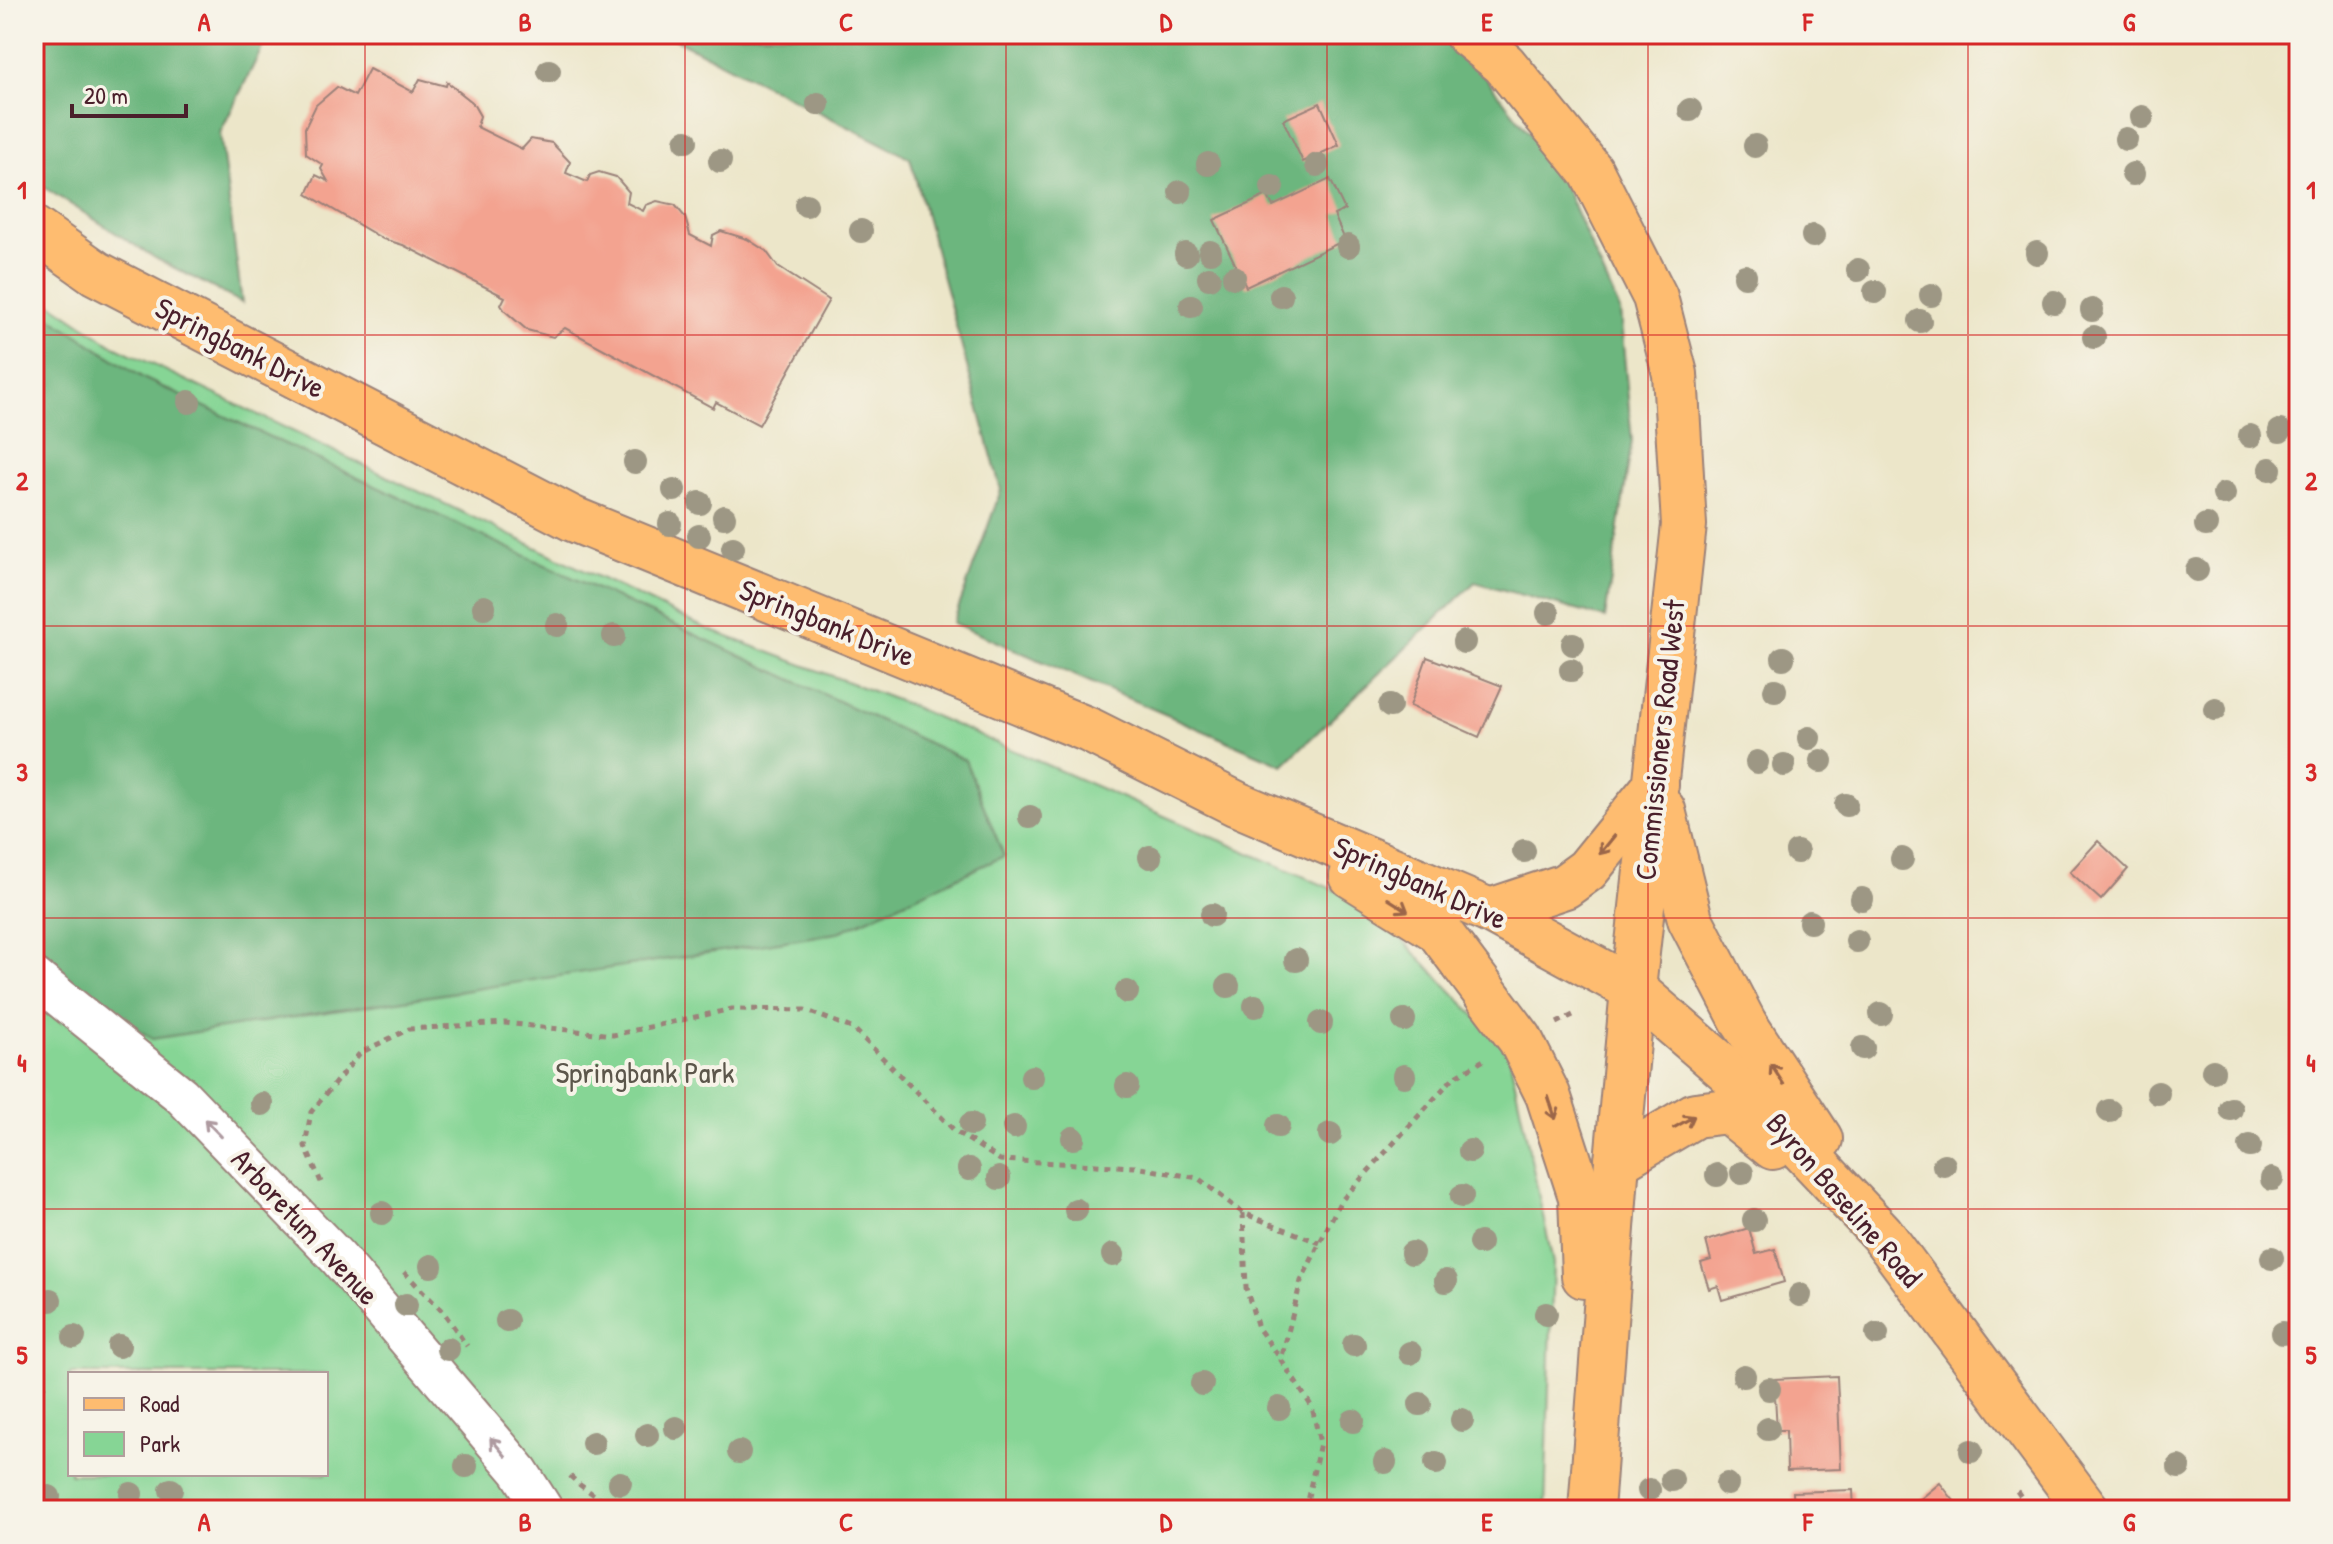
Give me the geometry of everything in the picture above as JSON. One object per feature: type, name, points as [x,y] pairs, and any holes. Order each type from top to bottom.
[{"type":"main road","name":"Commissioners Road West","points":[[1467,34],[1504,64],[1591,171],[1655,297],[1675,374],[1684,525],[1633,989],[1591,1500]]},
{"type":"main road","name":"Springbank Drive","points":[[34,229],[96,273],[573,519],[1089,730],[1237,804],[1490,911],[1633,989]]},
{"type":"main road","points":[[1490,911],[1565,886],[1587,870],[1656,785]]},
{"type":"main road","points":[[1656,785],[1690,919],[1744,1023],[1881,1233]]},
{"type":"main road","points":[[1237,804],[1438,930],[1520,1039],[1548,1095],[1581,1197],[1591,1500]]},
{"type":"main road","name":"Byron Baseline Road","points":[[1633,989],[1727,1070],[1881,1233],[2087,1510]]},
{"type":"main road","points":[[1617,1161],[1695,1115],[1728,1111],[1881,1233]]},
{"type":"street","name":"Arboretum Avenue","points":[[34,977],[181,1095],[338,1258],[519,1471],[544,1510]]},
{"type":"path","points":[[329,1191],[320,1180],[305,1146],[311,1112],[360,1053],[409,1029],[505,1023],[613,1035],[732,1009],[805,1010],[854,1029],[955,1131],[1000,1160],[1135,1167],[1198,1178],[1243,1213],[1320,1243]]},
{"type":"path","points":[[1281,1360],[1301,1281],[1340,1202],[1454,1077],[1520,1039],[1573,1015]]},
{"type":"path","points":[[1243,1213],[1246,1288],[1258,1328],[1312,1407],[1320,1443],[1305,1510]]},
{"type":"path","points":[[401,1268],[444,1313],[470,1349]]},
{"type":"path","points":[[34,1374],[48,1392]]},
{"type":"path","points":[[570,1476],[616,1510]]},
{"type":"green space","points":[[34,34],[269,34],[220,133],[242,303],[155,258],[34,181]]},
{"type":"green space","points":[[665,34],[1444,34],[1458,43],[1556,167],[1620,311],[1632,441],[1605,618],[1475,582],[1283,765],[953,623],[1001,490],[910,158]]},
{"type":"green space","name":"Springbank Park","points":[[34,292],[114,346],[707,629],[904,703],[1369,905],[1508,1050],[1553,1263],[1545,1510],[34,1510]]},
{"type":"green space","points":[[34,307],[145,379],[965,760],[1004,856],[837,933],[152,1039],[34,955]]},
{"type":"building","points":[[369,69],[413,92],[420,79],[446,86],[447,82],[472,102],[480,116],[477,127],[522,149],[531,139],[552,143],[570,162],[566,173],[587,182],[590,175],[599,172],[616,177],[629,192],[627,203],[643,211],[646,205],[657,201],[675,205],[685,217],[690,235],[711,246],[713,235],[721,231],[747,239],[766,251],[778,267],[829,300],[759,425],[716,402],[713,408],[565,328],[553,337],[527,330],[501,305],[505,297],[403,245],[383,239],[307,194],[316,175],[328,181],[321,169],[323,165],[306,154],[305,128],[316,105],[337,87],[355,96]]},
{"type":"building","points":[[1320,103],[1339,145],[1303,162],[1283,120]]},
{"type":"building","points":[[1330,179],[1345,210],[1334,215],[1345,240],[1246,287],[1214,220],[1267,195],[1273,206]]},
{"type":"building","points":[[1427,657],[1502,686],[1479,737],[1410,706]]},
{"type":"building","points":[[2098,841],[2128,869],[2101,900],[2070,872]]},
{"type":"building","points":[[1749,1228],[1756,1254],[1775,1249],[1784,1282],[1722,1300],[1718,1286],[1709,1289],[1701,1263],[1711,1260],[1706,1241]]},
{"type":"building","points":[[1837,1376],[1841,1469],[1787,1471],[1786,1430],[1777,1430],[1774,1379]]},
{"type":"building","points":[[1940,1483],[1961,1510],[1913,1510],[1911,1507]]},
{"type":"building","points":[[1853,1490],[1854,1510],[1794,1510],[1793,1492]]}]
